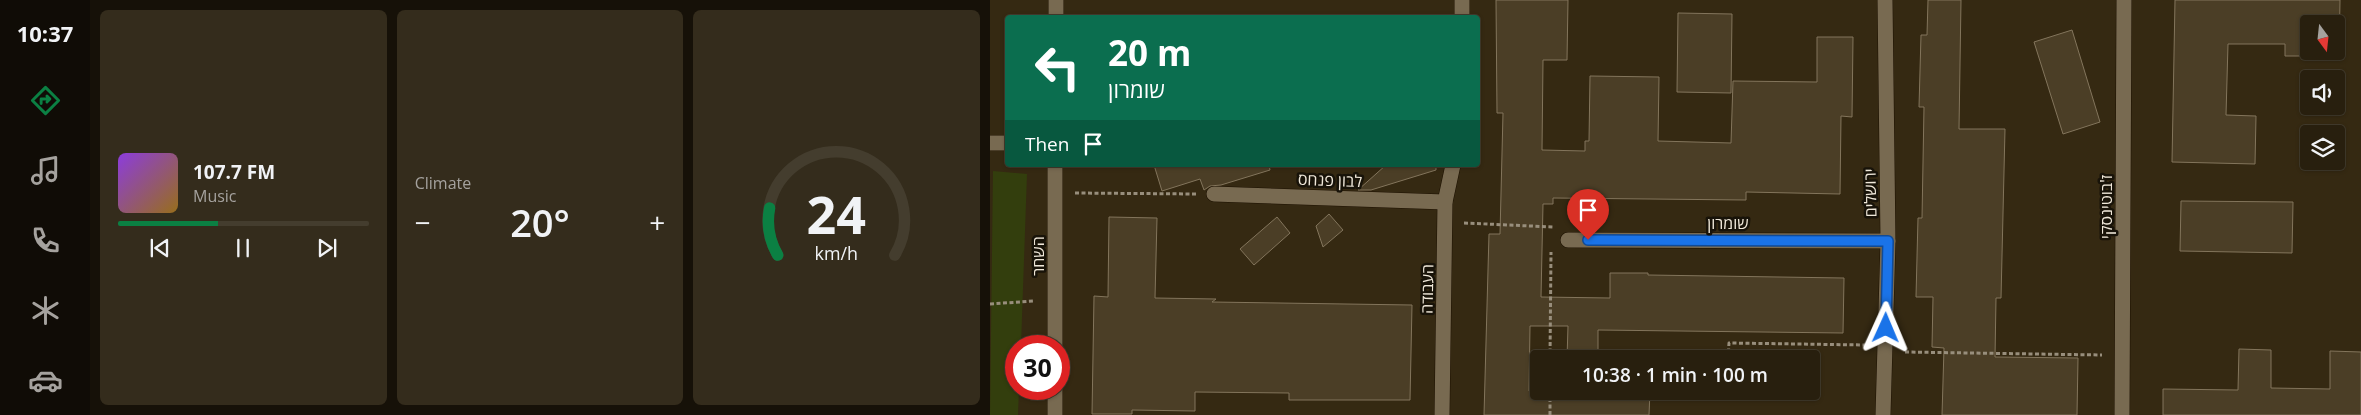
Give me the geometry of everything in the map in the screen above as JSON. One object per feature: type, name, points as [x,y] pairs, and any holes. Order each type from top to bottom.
[{"type":"street","points":[[1056,0],[1056,15]]},
{"type":"street","points":[[1462,0],[1462,15]]},
{"type":"street","name":"ירושלים","points":[[1883,415],[1888,241],[1885,0]]},
{"type":"street","name":"ז'בוטינסקי","points":[[2122,415],[2124,0]]},
{"type":"street","points":[[990,143],[1005,143]]},
{"type":"street","name":"השחר","points":[[1055,335],[1056,167]]},
{"type":"street","name":"העבודה","points":[[1442,415],[1445,202],[1452,167]]},
{"type":"street","name":"לבון פנחס","points":[[1214,194],[1445,202]]},
{"type":"street","name":"שומרון","points":[[1568,240],[1888,241]]},
{"type":"street","points":[[1055,400],[1055,415]]},
{"type":"path","points":[[1055,192],[1214,194]]},
{"type":"path","points":[[1445,223],[1552,226],[1568,240]]},
{"type":"path","points":[[1551,235],[1552,226]]},
{"type":"path","points":[[1550,350],[1551,245]]},
{"type":"path","points":[[990,304],[1055,300]]},
{"type":"path","points":[[1729,350],[1729,343],[2122,356]]},
{"type":"path","points":[[1550,400],[1550,415]]},
{"type":"green space","points":[[993,171],[1027,174],[1021,335],[1005,335],[1005,400],[1019,400],[1018,415],[990,415]]},
{"type":"building","points":[[1496,0],[1568,0],[1567,60],[1543,60],[1542,150],[1585,151],[1585,141],[1589,141],[1590,76],[1659,77],[1658,141],[1731,143],[1733,81],[1817,82],[1817,37],[1853,37],[1852,117],[1841,116],[1840,194],[1746,192],[1746,200],[1553,198],[1553,204],[1543,204],[1541,297],[1610,298],[1610,273],[1844,278],[1843,333],[1598,330],[1598,350],[1567,350],[1568,326],[1530,326],[1530,400],[1650,400],[1649,415],[1484,415],[1489,234],[1500,234],[1503,113],[1497,113]]},
{"type":"building","points":[[1928,0],[1961,0],[1959,129],[2005,129],[2001,298],[1996,298],[1995,357],[2078,358],[2077,415],[1942,415],[1944,348],[1932,347],[1933,297],[1916,297],[1918,218],[1922,218],[1924,107],[1919,107],[1921,35],[1927,35]]},
{"type":"building","points":[[2175,0],[2340,0],[2340,15],[2300,15],[2300,56],[2285,56],[2285,44],[2228,44],[2226,115],[2256,116],[2255,164],[2172,162]]},
{"type":"building","points":[[1678,13],[1732,14],[1731,93],[1677,92]]},
{"type":"building","points":[[2072,30],[2100,122],[2063,134],[2034,42]]},
{"type":"building","points":[[1155,167],[1269,167],[1270,170],[1221,185],[1210,186],[1204,190],[1200,179],[1162,191]]},
{"type":"building","points":[[1384,167],[1436,167],[1436,170],[1371,190],[1358,190]]},
{"type":"building","points":[[2181,201],[2293,202],[2292,253],[2180,251]]},
{"type":"building","points":[[1329,214],[1343,230],[1323,247],[1316,226]]},
{"type":"building","points":[[1109,217],[1157,218],[1155,298],[1216,299],[1212,302],[1412,305],[1410,400],[1289,400],[1289,393],[1195,392],[1195,411],[1132,410],[1132,414],[1092,414],[1094,296],[1108,297]]},
{"type":"building","points":[[1277,217],[1290,233],[1254,265],[1240,249]]},
{"type":"building","points":[[2239,349],[2271,350],[2271,388],[2330,389],[2330,351],[2361,352],[2361,415],[2163,415],[2163,389],[2238,390]]},
{"type":"route","points":[[1588,240],[1888,241],[1886,328]]}]
